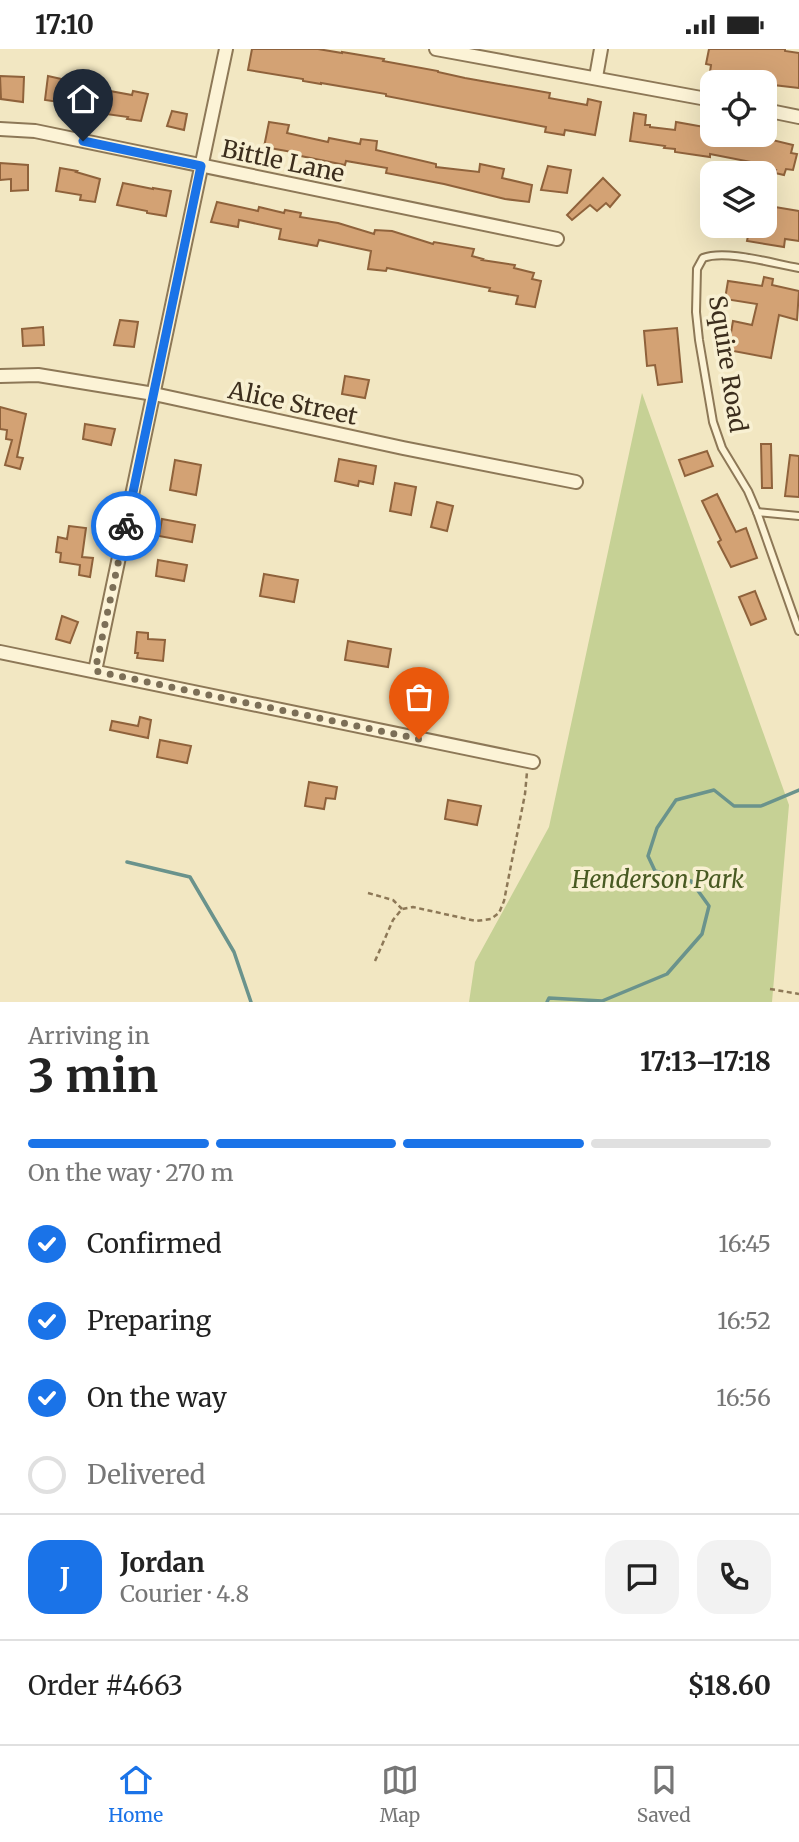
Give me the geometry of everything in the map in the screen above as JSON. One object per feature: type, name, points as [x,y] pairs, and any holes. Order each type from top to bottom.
[{"type":"street","points":[[95,671],[226,49]]},
{"type":"street","points":[[436,49],[700,98]]},
{"type":"street","points":[[596,77],[601,49]]},
{"type":"street","points":[[777,112],[799,117]]},
{"type":"street","name":"Bittle Lane","points":[[0,129],[35,131],[556,239]]},
{"type":"street","name":"Alice Street","points":[[0,376],[38,375],[154,394],[576,482]]},
{"type":"street","points":[[0,652],[530,762]]},
{"type":"lane","name":"Squire Road","points":[[799,268],[726,254],[710,255],[703,258],[697,269],[696,312],[713,422],[722,448],[757,512],[799,631]]},
{"type":"lane","points":[[757,512],[799,516]]},
{"type":"lane","points":[[790,604],[799,606]]},
{"type":"path","points":[[375,961],[393,920],[402,909],[413,907],[476,921],[491,919],[499,913],[504,901],[530,762]]},
{"type":"path","points":[[368,893],[393,900],[402,909]]},
{"type":"path","points":[[770,989],[799,994]]},
{"type":"green space","name":"Henderson Park","points":[[642,393],[789,805],[772,1002],[469,1002],[475,962],[549,827]]},
{"type":"building","points":[[252,49],[318,49],[342,52],[550,93],[549,98],[587,105],[588,99],[601,102],[595,135],[565,130],[564,135],[545,132],[546,127],[386,94],[248,70]]},
{"type":"building","points":[[709,49],[785,49],[799,53],[799,88],[777,85],[777,70],[710,70],[711,65],[706,64]]},
{"type":"building","points":[[0,76],[24,77],[23,102],[1,99]]},
{"type":"building","points":[[48,76],[86,87],[81,110],[65,108],[66,103],[45,100]]},
{"type":"building","points":[[110,91],[132,95],[133,91],[148,94],[141,121],[106,114]]},
{"type":"building","points":[[172,111],[187,114],[184,130],[167,126]]},
{"type":"building","points":[[634,113],[646,115],[645,125],[650,127],[675,130],[676,122],[700,126],[700,147],[777,147],[777,141],[793,145],[791,153],[797,154],[793,170],[786,169],[784,175],[777,173],[777,161],[746,161],[710,154],[710,157],[630,141]]},
{"type":"building","points":[[269,122],[289,125],[287,133],[328,142],[329,138],[360,144],[361,139],[377,141],[376,150],[436,164],[436,167],[479,172],[480,164],[504,169],[502,178],[532,185],[529,202],[386,173],[387,168],[346,161],[345,165],[264,147]]},
{"type":"building","points":[[0,163],[28,165],[28,190],[11,191],[11,179],[0,180]]},
{"type":"building","points":[[548,166],[571,170],[567,193],[541,190]]},
{"type":"building","points":[[60,168],[100,179],[95,202],[80,200],[81,195],[56,191]]},
{"type":"building","points":[[603,178],[620,195],[610,207],[606,203],[597,211],[590,205],[572,220],[567,215]]},
{"type":"building","points":[[123,183],[171,191],[166,216],[117,205]]},
{"type":"building","points":[[217,202],[258,211],[259,207],[284,213],[285,210],[301,213],[300,217],[338,223],[374,234],[375,230],[392,231],[433,244],[434,242],[474,249],[472,256],[482,260],[515,265],[514,268],[534,273],[532,279],[541,281],[535,307],[516,304],[518,296],[489,291],[490,288],[387,268],[386,271],[368,269],[371,251],[319,240],[317,246],[279,239],[281,229],[239,220],[238,227],[211,222]]},
{"type":"building","points":[[777,207],[799,211],[799,241],[785,239],[784,247],[747,241],[748,238],[777,238]]},
{"type":"building","points":[[764,277],[773,279],[772,285],[799,291],[797,320],[779,315],[771,358],[728,350],[733,321],[752,325],[757,304],[725,299],[728,281],[762,286]]},
{"type":"building","points":[[120,320],[138,322],[134,347],[114,345]]},
{"type":"building","points":[[43,327],[44,345],[23,346],[22,329]]},
{"type":"building","points":[[677,328],[682,382],[658,385],[655,365],[647,366],[644,331]]},
{"type":"building","points":[[345,376],[369,380],[365,398],[342,394]]},
{"type":"building","points":[[0,407],[26,414],[17,457],[23,458],[20,469],[5,465],[12,440],[6,439],[7,430],[0,429]]},
{"type":"building","points":[[85,424],[115,429],[111,445],[83,439]]},
{"type":"building","points":[[761,444],[771,444],[772,488],[762,488]]},
{"type":"building","points":[[707,451],[713,466],[685,476],[679,460]]},
{"type":"building","points":[[790,455],[799,456],[799,497],[785,496]]},
{"type":"building","points":[[339,459],[376,466],[373,484],[359,481],[358,486],[335,481]]},
{"type":"building","points":[[175,460],[201,465],[196,495],[170,490]]},
{"type":"building","points":[[395,483],[416,487],[411,515],[390,511]]},
{"type":"building","points":[[717,494],[736,532],[746,528],[757,558],[731,567],[702,501]]},
{"type":"building","points":[[437,502],[453,506],[447,531],[431,527]]},
{"type":"building","points":[[162,519],[195,525],[192,542],[159,536]]},
{"type":"building","points":[[69,526],[86,528],[82,557],[93,558],[90,577],[79,575],[80,565],[60,562],[61,553],[56,552],[58,537],[67,539]]},
{"type":"building","points":[[158,560],[187,565],[184,581],[156,576]]},
{"type":"building","points":[[264,574],[298,580],[294,602],[260,596]]},
{"type":"building","points":[[755,591],[766,619],[751,625],[739,597]]},
{"type":"building","points":[[62,616],[78,622],[70,643],[56,639]]},
{"type":"building","points":[[137,632],[148,633],[148,639],[165,640],[163,661],[137,658]]},
{"type":"building","points":[[348,641],[391,649],[388,667],[345,660]]},
{"type":"building","points":[[140,717],[151,720],[148,738],[110,730],[112,721],[138,726]]},
{"type":"building","points":[[160,740],[191,746],[187,763],[157,757]]},
{"type":"building","points":[[309,782],[337,787],[335,799],[326,798],[324,809],[305,806]]},
{"type":"building","points":[[448,800],[481,806],[477,825],[445,819]]},
{"type":"waterway","points":[[547,1002],[549,998],[602,1001],[667,974],[702,934],[709,906],[691,881],[655,871],[648,856],[657,828],[676,800],[714,790],[734,806],[761,806],[799,790]]},
{"type":"waterway","points":[[127,862],[190,877],[234,952],[251,1002]]},
{"type":"way so far","points":[[126,526],[95,671],[419,739]]},
{"type":"route","points":[[83,141],[201,166],[126,526]]}]
